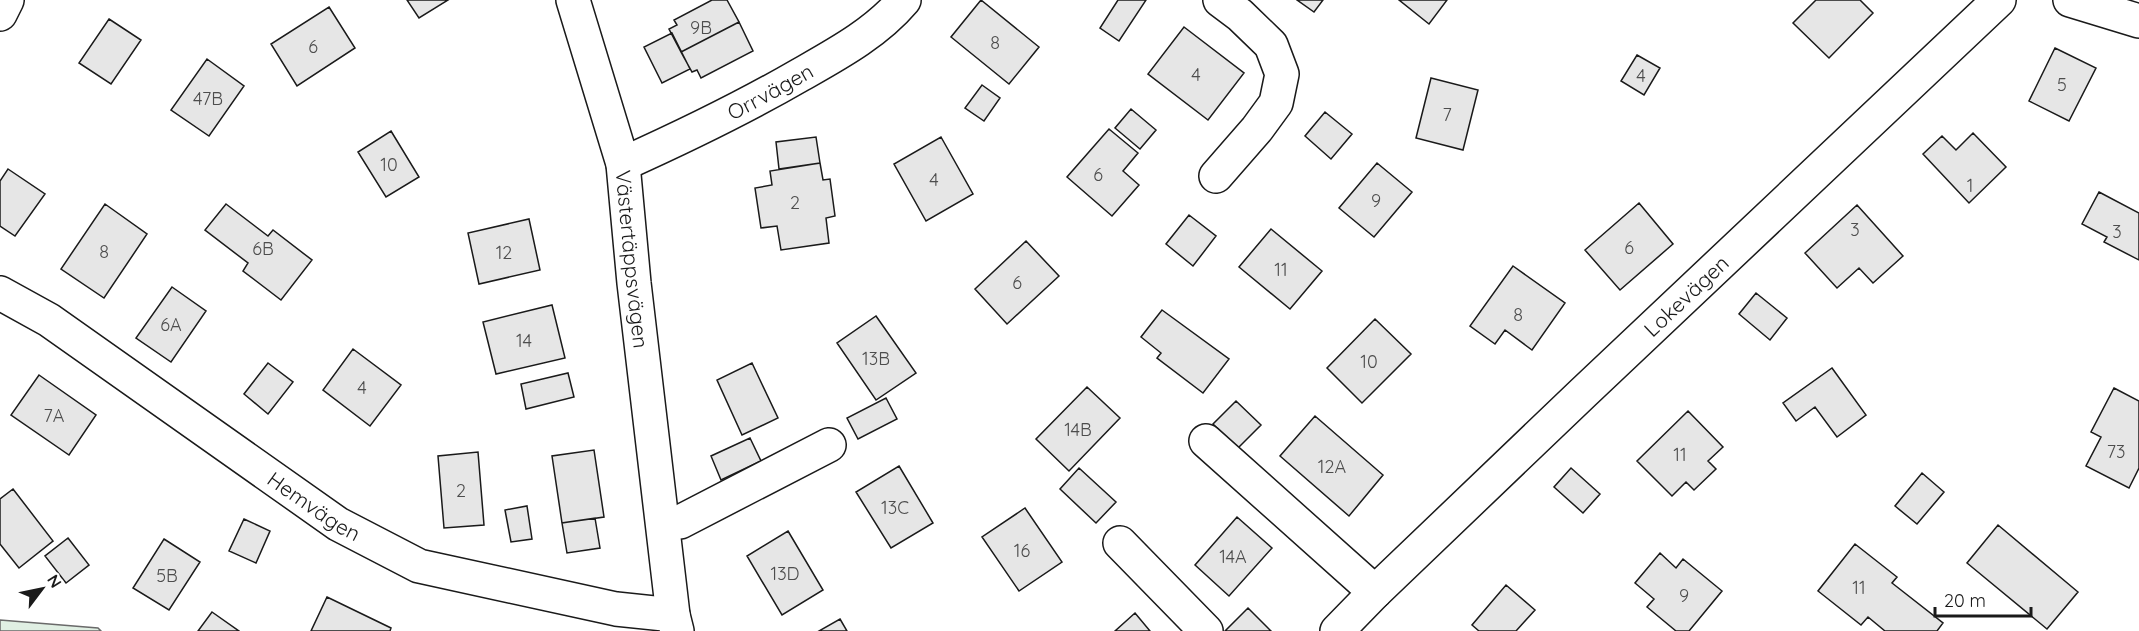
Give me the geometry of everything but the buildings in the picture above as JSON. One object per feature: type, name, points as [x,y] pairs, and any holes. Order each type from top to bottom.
[{"type":"street","points":[[0,14],[7,0]]},
{"type":"street","name":"Västertäppsvägen","points":[[573,0],[623,164],[634,283],[675,623]]},
{"type":"street","name":"Orrvägen","points":[[623,164],[734,111],[834,56],[867,34],[904,0]]},
{"type":"street","points":[[1216,176],[1257,129],[1276,103],[1282,74],[1271,45],[1221,0]]},
{"type":"street","name":"Lokevägen","points":[[1337,631],[1704,277],[1999,0]]},
{"type":"street","points":[[2070,0],[2139,21]]},
{"type":"street","name":"Hemvägen","points":[[0,293],[49,320],[338,524],[420,566],[675,623]]},
{"type":"street","points":[[1206,441],[1375,592]]},
{"type":"street","points":[[664,524],[680,522],[828,446]]},
{"type":"street","points":[[1120,543],[1206,631]]},
{"type":"green space","points":[[0,620],[98,628],[101,631],[0,631]]}]
